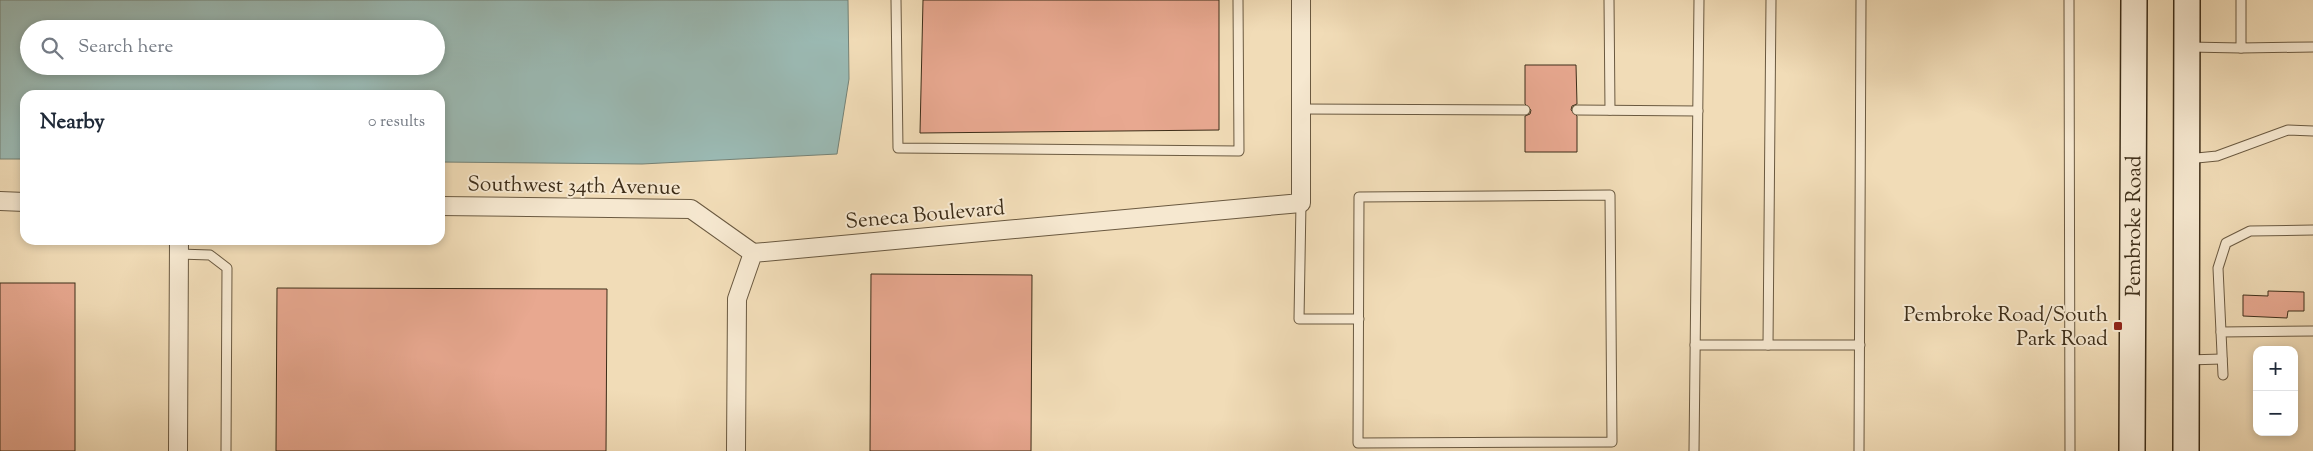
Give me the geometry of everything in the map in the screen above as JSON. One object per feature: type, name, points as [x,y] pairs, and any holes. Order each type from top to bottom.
[{"type":"main road","name":"Pembroke Road","points":[[2132,451],[2134,0]]},
{"type":"main road","points":[[2186,451],[2188,0]]},
{"type":"street","points":[[1301,0],[1301,203]]},
{"type":"street","points":[[0,201],[20,202]]},
{"type":"street","name":"Seneca Boulevard","points":[[753,253],[1301,203]]},
{"type":"street","name":"Southwest 34th Avenue","points":[[445,206],[691,209],[753,253]]},
{"type":"street","points":[[178,451],[179,247]]},
{"type":"street","points":[[736,451],[737,299],[753,253]]},
{"type":"lane","points":[[896,0],[898,148],[1239,151],[1238,0]]},
{"type":"lane","points":[[1609,0],[1610,110]]},
{"type":"lane","points":[[1694,451],[1699,0]]},
{"type":"lane","points":[[1768,345],[1771,0]]},
{"type":"lane","points":[[1860,451],[1862,0]]},
{"type":"lane","points":[[2069,0],[2070,451]]},
{"type":"lane","points":[[2241,0],[2241,48]]},
{"type":"lane","points":[[2187,47],[2313,47]]},
{"type":"lane","points":[[1301,109],[1525,110]]},
{"type":"lane","points":[[1577,110],[1698,111]]},
{"type":"lane","points":[[2187,159],[2216,156],[2288,130],[2313,131]]},
{"type":"lane","points":[[1610,195],[1612,442],[1358,443],[1359,319],[1359,197],[1610,195]]},
{"type":"lane","points":[[1301,203],[1299,319],[1359,319]]},
{"type":"lane","points":[[2223,375],[2218,268],[2226,242],[2250,231],[2313,230]]},
{"type":"lane","points":[[179,247],[210,255],[227,268],[226,451]]},
{"type":"lane","points":[[2221,332],[2313,331]]},
{"type":"lane","points":[[1695,345],[1860,346]]},
{"type":"lane","points":[[2186,360],[2222,360]]},
{"type":"water","points":[[0,0],[848,0],[849,79],[837,154],[642,164],[445,162],[445,90],[20,90],[20,159],[0,159]]},
{"type":"building","points":[[923,0],[1219,0],[1219,130],[920,133]]},
{"type":"building","points":[[1525,65],[1576,65],[1577,104],[1572,106],[1571,110],[1577,116],[1577,152],[1525,152],[1525,116],[1530,114],[1531,110],[1525,104]]},
{"type":"building","points":[[871,274],[1032,275],[1031,451],[870,451]]},
{"type":"building","points":[[0,283],[75,283],[75,451],[0,451]]},
{"type":"building","points":[[277,288],[607,289],[606,451],[276,451]]},
{"type":"building","points":[[2268,291],[2304,292],[2304,311],[2288,311],[2287,318],[2243,316],[2243,295],[2268,296]]},
{"type":"place","name":"Pembroke Road/South Park Road","points":[[2118,326]]}]
